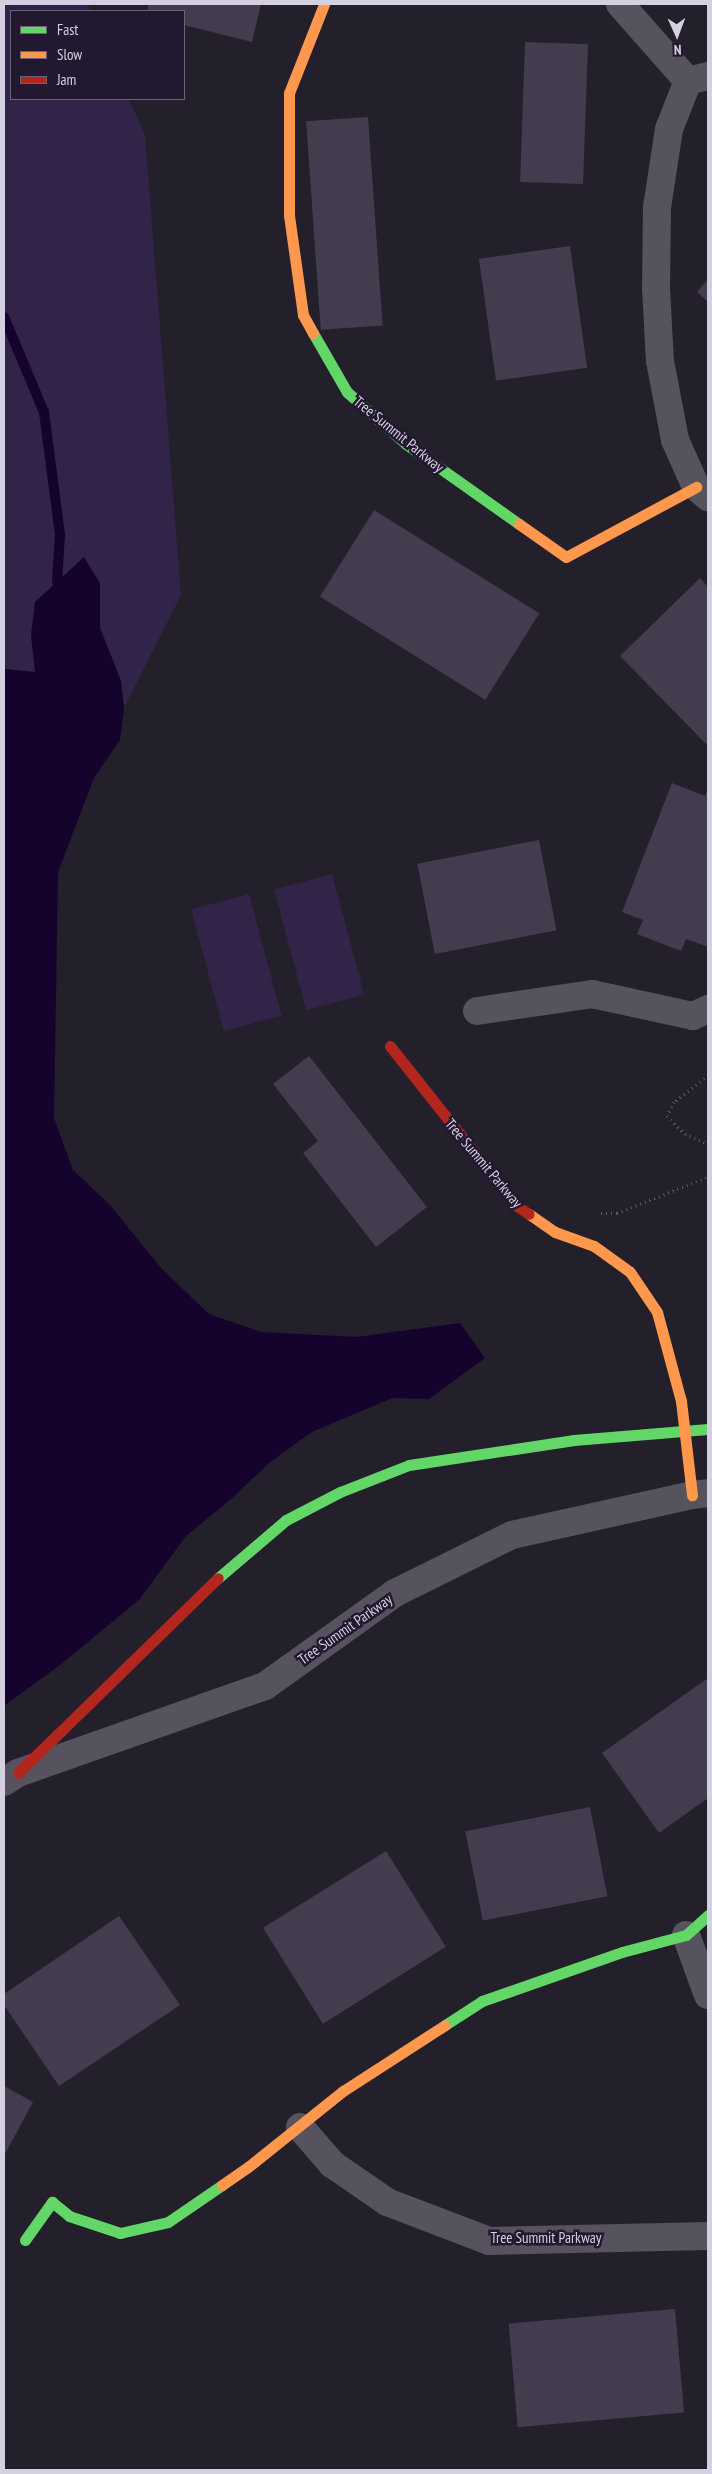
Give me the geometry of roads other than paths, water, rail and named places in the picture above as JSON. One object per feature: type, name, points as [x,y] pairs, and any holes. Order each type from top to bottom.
[{"type":"street","name":"Tree Summit Parkway","points":[[324,4],[289,93],[289,215],[303,315],[347,392],[406,444],[566,557],[702,492],[675,440],[660,361],[656,288],[657,207],[669,128],[698,78],[620,4]]},
{"type":"street","points":[[477,1011],[592,994],[693,1016],[708,1009]]},
{"type":"street","name":"Tree Summit Parkway","points":[[11,1778],[265,1686],[395,1593],[512,1535],[700,1494],[684,1430],[681,1401],[657,1312],[630,1272],[594,1246],[555,1232],[517,1206],[390,1046]]},
{"type":"street","points":[[11,1778],[200,1593],[286,1520],[340,1492],[409,1465],[574,1440],[708,1429]]},
{"type":"street","points":[[25,2240],[52,2202],[68,2216],[120,2233],[168,2222],[248,2167],[343,2091],[482,2000],[622,1952],[686,1935],[708,1915]]},
{"type":"street","points":[[686,1935],[708,1995]]},
{"type":"street","name":"Tree Summit Parkway","points":[[300,2127],[332,2164],[387,2202],[489,2240],[708,2236]]},
{"type":"waterway","points":[[4,317],[44,412],[60,535],[57,582]]}]
